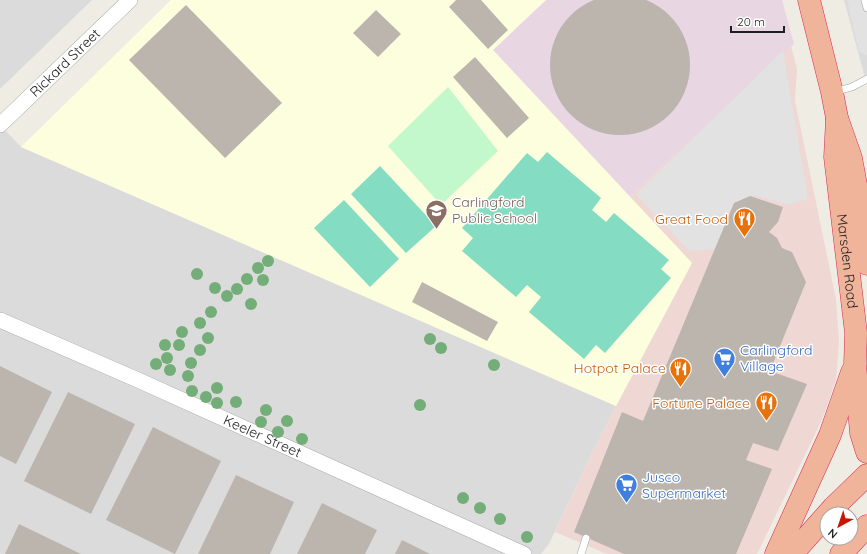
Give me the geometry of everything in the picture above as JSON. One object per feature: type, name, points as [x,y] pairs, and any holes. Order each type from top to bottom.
[{"type":"highway","name":"Marsden Road","points":[[809,0],[837,118],[851,158],[860,206],[867,264]]},
{"type":"highway","name":"Marsden Road","points":[[837,118],[835,157],[856,326],[855,364],[861,433],[867,452]]},
{"type":"highway","points":[[776,554],[830,435],[855,364]]},
{"type":"highway","points":[[792,554],[832,508],[867,475]]},
{"type":"highway","points":[[841,554],[867,526]]},
{"type":"street","name":"Rickard Street","points":[[0,125],[130,0]]},
{"type":"street","name":"Keeler Street","points":[[0,320],[138,380],[524,554]]},
{"type":"lane","points":[[865,0],[867,8]]},
{"type":"lane","points":[[832,92],[852,87],[867,79]]},
{"type":"lane","points":[[581,554],[586,538]]},
{"type":"shaded area","points":[[0,0],[92,0],[0,89]]},
{"type":"shaded area","name":"Carlingford Public School","points":[[171,0],[546,0],[493,50],[692,263],[616,406],[21,147]]},
{"type":"shaded area","points":[[546,0],[782,0],[794,44],[629,197],[493,50]]},
{"type":"shaded area","points":[[844,0],[867,0],[867,85]]},
{"type":"shaded area","points":[[847,0],[867,0],[867,55],[859,52]]},
{"type":"shaded area","points":[[791,46],[797,69],[795,101],[836,299],[839,342],[836,379],[826,409],[757,554],[607,554],[555,532],[590,457],[692,263],[629,197]]},
{"type":"shaded area","points":[[783,51],[808,199],[788,205],[755,195],[734,203],[715,249],[689,251],[636,194]]},
{"type":"shaded area","points":[[0,125],[21,147],[616,406],[549,544],[541,554],[0,554]]},
{"type":"green space","points":[[448,87],[498,151],[441,205],[388,146]]},
{"type":"green space","points":[[547,152],[601,198],[592,210],[606,222],[614,213],[669,260],[661,269],[671,278],[605,353],[596,345],[584,359],[529,312],[541,297],[527,285],[516,297],[462,251],[473,238],[462,228],[527,153],[538,162]]},
{"type":"green space","points":[[380,166],[436,226],[406,253],[351,194]]},
{"type":"green space","points":[[344,200],[399,259],[370,287],[314,228]]},
{"type":"building","points":[[627,-5],[653,3],[674,21],[685,38],[689,51],[689,79],[685,92],[678,104],[664,119],[647,130],[634,134],[613,135],[587,127],[566,109],[555,92],[551,79],[550,58],[558,32],[576,11],[593,0],[606,-4]]},
{"type":"building","points":[[456,0],[481,0],[508,30],[488,49],[449,7]]},
{"type":"building","points":[[186,5],[282,103],[225,158],[129,60]]},
{"type":"building","points":[[376,10],[401,34],[378,57],[353,33]]},
{"type":"building","points":[[475,57],[529,118],[507,138],[453,77]]},
{"type":"building","name":"Carlingford Village","points":[[750,196],[783,207],[778,222],[769,232],[777,238],[782,248],[792,252],[806,282],[770,371],[807,384],[778,451],[753,443],[746,460],[772,469],[736,554],[624,554],[574,532],[622,412],[643,421],[734,203]]},
{"type":"building","points":[[422,282],[498,322],[487,341],[412,302]]},
{"type":"building","points":[[0,366],[52,392],[16,464],[0,456]]},
{"type":"building","points":[[68,392],[135,424],[91,514],[24,481]]},
{"type":"building","points":[[153,427],[221,461],[175,554],[106,520]]},
{"type":"building","points":[[236,475],[294,502],[270,554],[198,554]]},
{"type":"building","points":[[322,503],[377,530],[365,554],[297,554]]},
{"type":"building","points":[[19,524],[81,554],[5,554]]},
{"type":"building","points":[[402,540],[430,554],[395,554]]},
{"type":"place","name":"Carlingford Public School","points":[[436,230]]},
{"type":"place","name":"Great Food","points":[[744,238]]},
{"type":"place","name":"Carlingford Village","points":[[725,378]]},
{"type":"place","name":"Hotpot Palace","points":[[681,388]]},
{"type":"place","name":"Fortune Palace","points":[[766,422]]},
{"type":"place","name":"Jusco Supermarket","points":[[627,504]]}]
